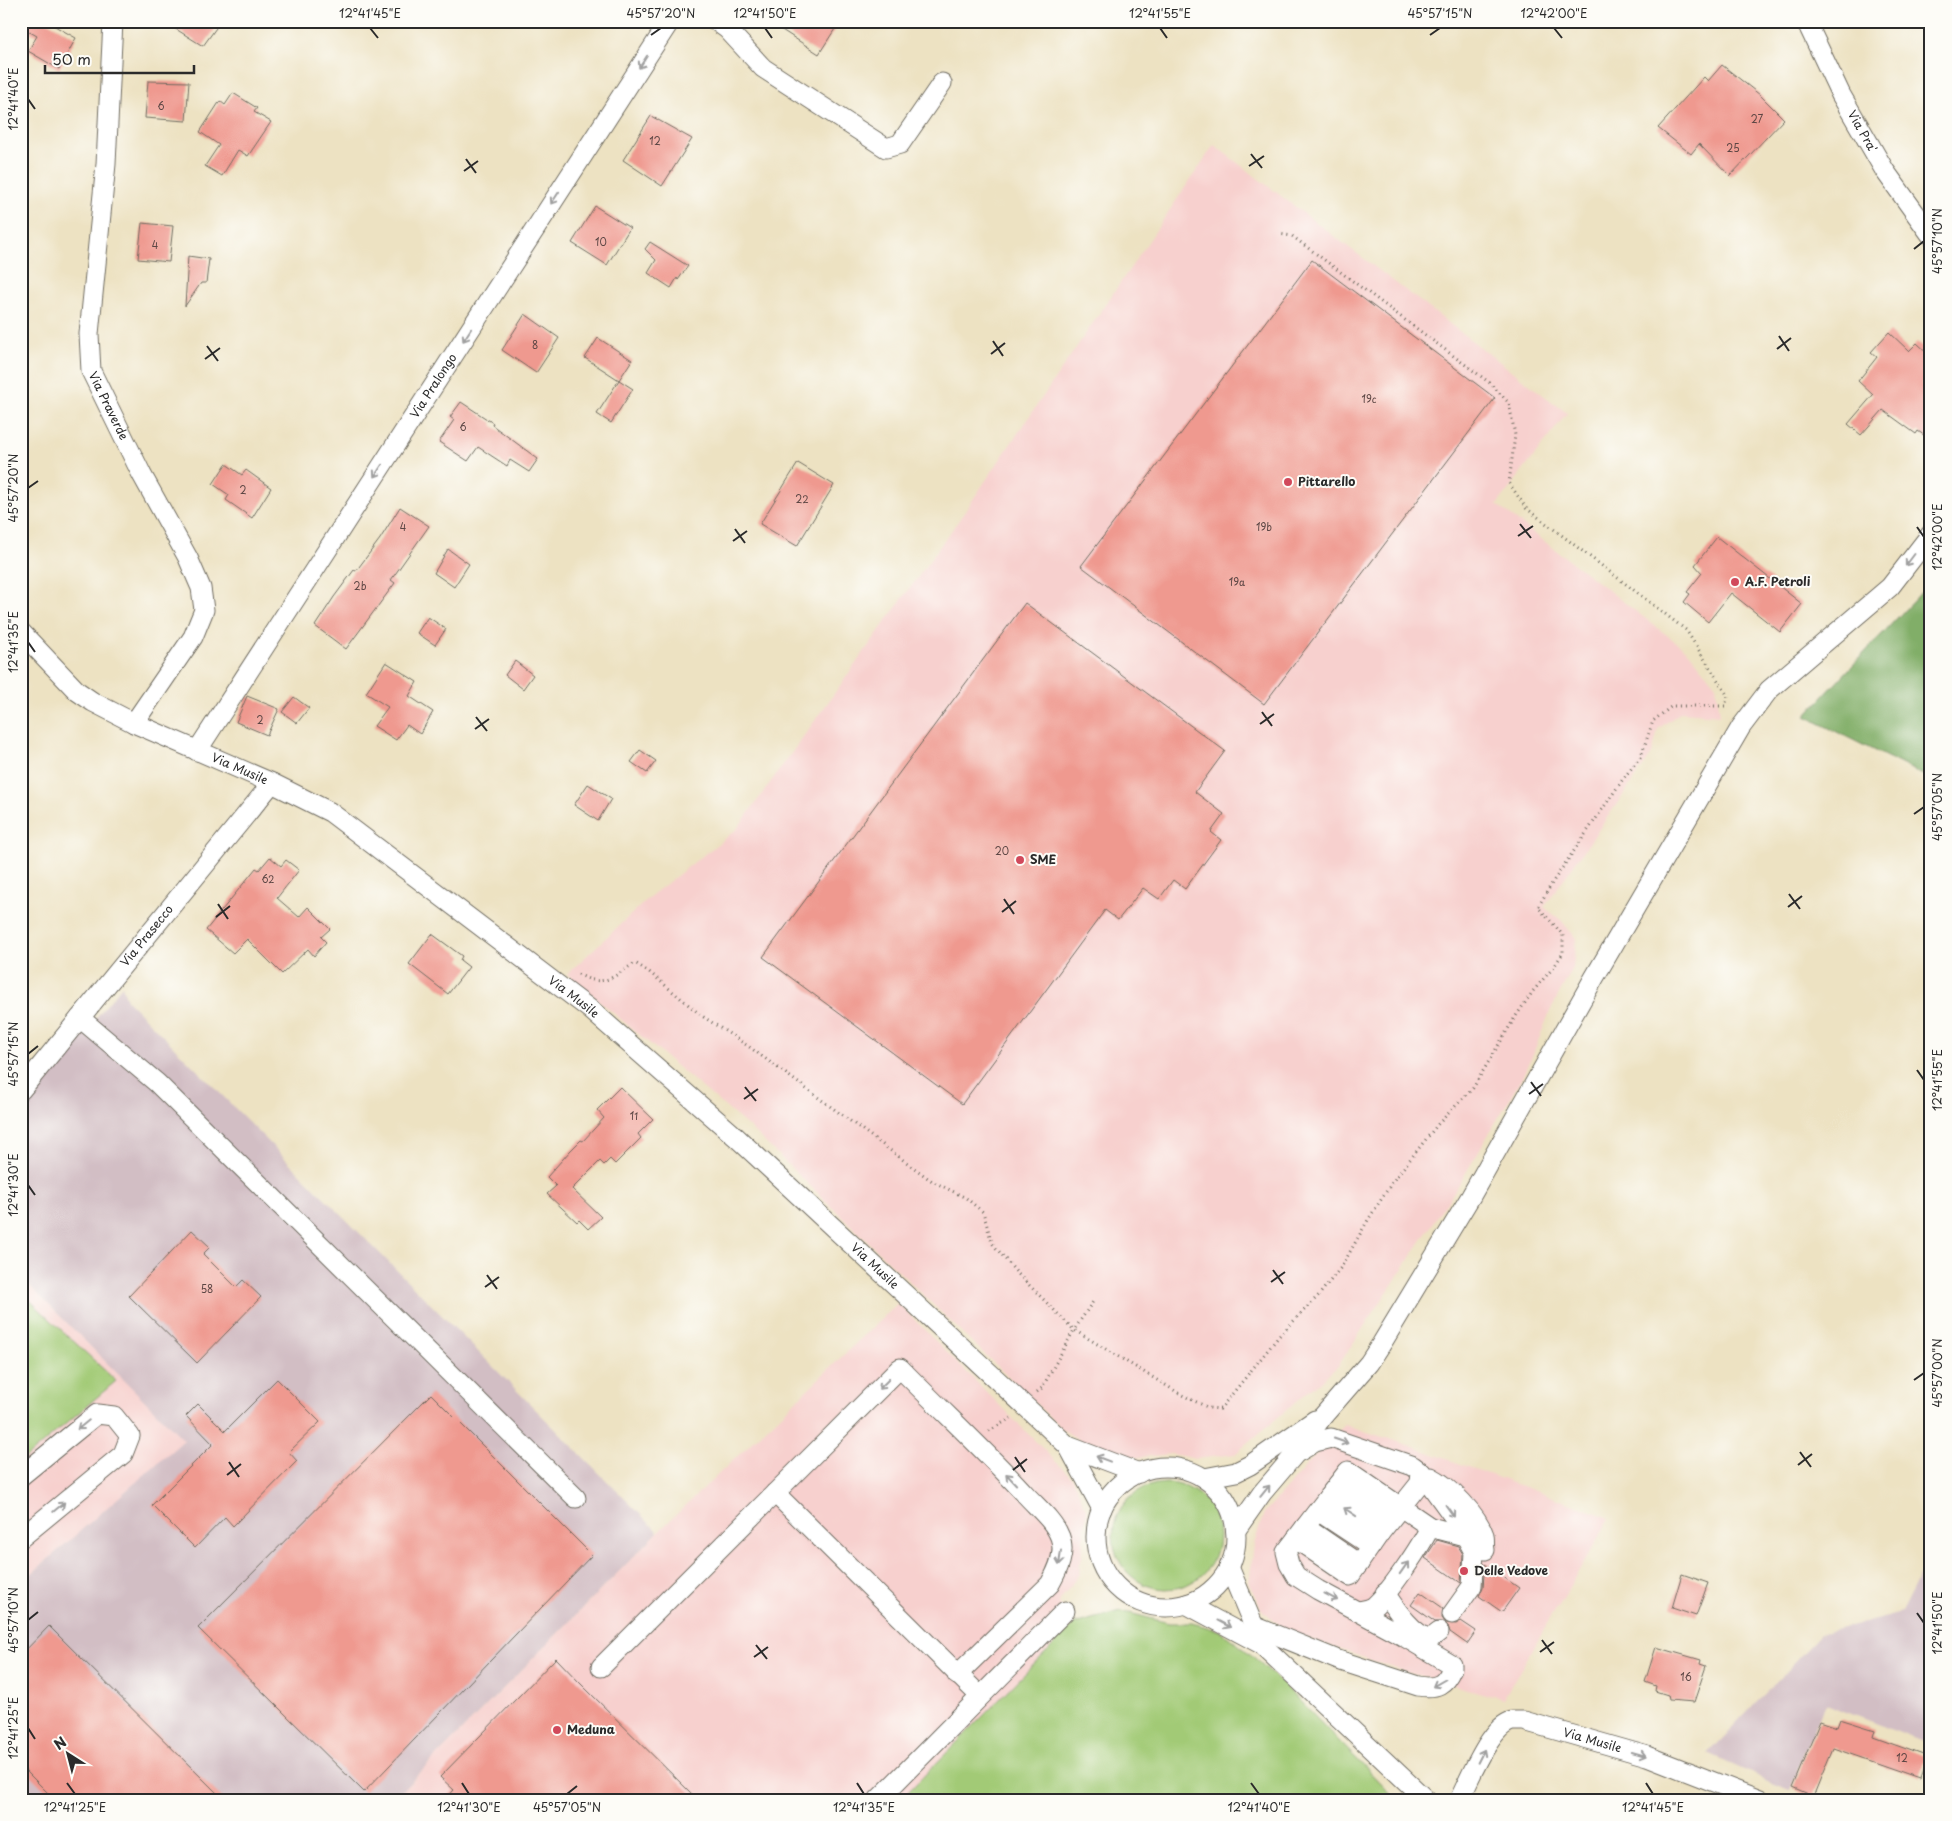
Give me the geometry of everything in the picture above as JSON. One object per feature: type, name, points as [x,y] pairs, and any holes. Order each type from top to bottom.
[{"type":"street","name":"Via Praverde","points":[[112,21],[106,164],[89,334],[91,371],[142,475],[188,558],[201,588],[204,610],[194,637],[134,724]]},
{"type":"street","name":"Via Pralongo","points":[[197,751],[670,21]]},
{"type":"street","points":[[716,21],[727,29],[763,68],[886,148],[900,144],[942,84]]},
{"type":"street","name":"Via Pra'","points":[[1806,21],[1841,95],[1885,171],[1931,235]]},
{"type":"street","points":[[1236,1530],[1262,1493],[1296,1453],[1323,1416],[1369,1363],[1392,1328],[1471,1196],[1594,978],[1741,727],[1769,690],[1890,587],[1931,534]]},
{"type":"street","name":"Via Musile","points":[[21,632],[77,691],[134,724],[272,783],[330,812],[591,1010],[751,1150],[1068,1446]]},
{"type":"street","name":"Via Prasecco","points":[[21,1090],[272,783]]},
{"type":"street","points":[[80,1018],[157,1083],[576,1498]]},
{"type":"street","points":[[601,1667],[900,1368],[1044,1515],[1055,1528],[1062,1544],[1058,1570],[1050,1584],[957,1674]]},
{"type":"street","points":[[21,1476],[97,1414],[114,1416],[130,1436],[123,1454],[21,1538]]},
{"type":"street","points":[[1204,1478],[1236,1472],[1250,1465],[1323,1416]]},
{"type":"street","points":[[1296,1453],[1315,1442],[1331,1438],[1413,1466],[1434,1487],[1475,1538],[1472,1586],[1427,1651]]},
{"type":"street","points":[[1068,1446],[1139,1473]]},
{"type":"street","points":[[1068,1446],[1102,1509]]},
{"type":"street","points":[[1153,1468],[1176,1468],[1190,1471],[1204,1478],[1226,1500],[1236,1530],[1235,1549],[1229,1567],[1221,1580],[1211,1590],[1186,1604],[1151,1605],[1135,1599],[1116,1585],[1106,1574],[1098,1552],[1097,1526],[1102,1509],[1117,1488],[1139,1473],[1153,1468]]},
{"type":"street","points":[[1254,1626],[1338,1660],[1430,1688],[1444,1682],[1452,1665],[1318,1590],[1296,1576],[1288,1564],[1286,1552],[1348,1471],[1385,1526]]},
{"type":"street","points":[[1300,1533],[1358,1564],[1385,1526],[1420,1483],[1421,1472]]},
{"type":"street","points":[[775,1493],[980,1696]]},
{"type":"street","points":[[1328,1497],[1385,1526],[1430,1527],[1475,1538]]},
{"type":"street","points":[[1358,1611],[1372,1608],[1385,1593],[1402,1572],[1430,1527]]},
{"type":"street","points":[[1229,1567],[1261,1644]]},
{"type":"street","points":[[1385,1593],[1412,1627],[1425,1637],[1430,1639],[1444,1624]]},
{"type":"street","points":[[1186,1604],[1261,1644],[1426,1800]]},
{"type":"street","points":[[878,1800],[1065,1611]]},
{"type":"street","name":"Via Musile","points":[[1459,1800],[1487,1745],[1498,1729],[1510,1721],[1524,1721],[1647,1756],[1760,1800]]},
{"type":"path","points":[[571,970],[589,980],[604,982],[616,977],[635,963],[648,971],[702,1016],[748,1046],[932,1181],[966,1198],[983,1212],[992,1243],[1016,1272],[1074,1330],[1182,1395],[1209,1408],[1220,1409],[1280,1335],[1319,1295],[1342,1266],[1393,1181],[1438,1124],[1473,1088],[1514,1019],[1563,953],[1564,935],[1538,907],[1554,880],[1618,786],[1641,756],[1653,721],[1672,706],[1725,706],[1728,696],[1686,630],[1526,508],[1509,483],[1515,435],[1509,403],[1490,383],[1292,236],[1279,234]]},
{"type":"path","points":[[973,1441],[1016,1415],[1023,1405],[1042,1388],[1074,1330],[1094,1300]]},
{"type":"shaded area","points":[[1214,145],[1567,413],[1497,505],[1689,652],[1716,685],[1720,715],[1681,712],[1658,729],[1652,754],[1544,907],[1561,920],[1576,938],[1573,968],[1551,1009],[1526,1071],[1461,1181],[1338,1366],[1235,1454],[1196,1459],[1172,1454],[1131,1458],[1101,1453],[1063,1430],[749,1127],[567,974],[652,895],[737,829],[961,517]]},
{"type":"shaded area","points":[[122,986],[127,1000],[658,1532],[393,1800],[21,1800],[21,1583],[184,1440],[21,1277],[21,1109]]},
{"type":"shaded area","points":[[21,1277],[185,1440],[21,1583]]},
{"type":"shaded area","points":[[898,1303],[1073,1479],[1087,1511],[1079,1574],[1058,1603],[1074,1624],[900,1800],[393,1800],[658,1532]]},
{"type":"shaded area","points":[[1345,1425],[1408,1445],[1610,1518],[1503,1699],[1394,1668],[1283,1630],[1261,1608],[1249,1584],[1254,1544],[1264,1513]]},
{"type":"shaded area","points":[[1931,1554],[1931,1744],[1825,1704],[1789,1790],[1708,1754],[1820,1635],[1901,1613]]},
{"type":"green space","points":[[1931,582],[1931,779],[1805,716]]},
{"type":"green space","points":[[21,1292],[116,1381],[21,1462]]},
{"type":"green space","points":[[1166,1483],[1186,1487],[1204,1498],[1215,1516],[1219,1536],[1215,1556],[1204,1574],[1186,1585],[1166,1589],[1146,1585],[1128,1574],[1117,1556],[1113,1536],[1117,1516],[1128,1498],[1146,1487]]},
{"type":"green space","points":[[1121,1611],[1169,1623],[1193,1623],[1220,1631],[1248,1652],[1277,1678],[1397,1800],[900,1800],[1074,1624]]},
{"type":"building","points":[[21,21],[46,21],[76,38],[59,69],[28,51],[37,36],[21,27]]},
{"type":"building","points":[[163,21],[221,21],[203,46]]},
{"type":"building","points":[[768,21],[840,21],[819,54]]},
{"type":"building","points":[[1722,65],[1760,95],[1784,119],[1730,176],[1699,144],[1691,154],[1658,128],[1704,77],[1708,81]]},
{"type":"building","points":[[148,81],[189,82],[186,121],[145,118]]},
{"type":"building","points":[[233,93],[257,108],[254,112],[271,122],[248,156],[238,150],[222,176],[205,166],[219,145],[200,132],[220,101],[225,105]]},
{"type":"building","points":[[651,116],[692,139],[662,186],[623,160]]},
{"type":"building","points":[[595,206],[630,228],[607,265],[572,243]]},
{"type":"building","points":[[142,223],[173,226],[169,262],[138,259]]},
{"type":"building","points":[[650,242],[688,266],[671,288],[648,273],[656,260],[645,249]]},
{"type":"building","points":[[188,256],[209,259],[206,283],[201,283],[185,306]]},
{"type":"building","name":"Pittarello","points":[[1312,260],[1495,398],[1264,704],[1081,566]]},
{"type":"building","points":[[525,314],[559,338],[536,373],[502,350]]},
{"type":"building","points":[[1889,332],[1909,351],[1917,343],[1931,356],[1931,373],[1921,384],[1931,392],[1931,440],[1918,431],[1916,434],[1883,410],[1861,435],[1848,424],[1873,395],[1858,381],[1877,357],[1871,352]]},
{"type":"building","points":[[598,338],[632,360],[619,380],[585,358]]},
{"type":"building","points":[[619,380],[633,389],[611,423],[597,414]]},
{"type":"building","points":[[461,402],[493,423],[492,425],[538,459],[529,472],[510,460],[507,466],[478,447],[468,461],[439,442],[454,420],[450,417]]},
{"type":"building","points":[[798,463],[834,485],[797,546],[760,524]]},
{"type":"building","points":[[226,464],[242,475],[246,470],[271,488],[252,518],[226,500],[229,495],[213,484]]},
{"type":"building","points":[[400,507],[429,526],[391,580],[395,583],[346,649],[315,626],[354,570],[356,571],[380,539]]},
{"type":"building","name":"A.F. Petroli","points":[[1717,537],[1802,604],[1780,632],[1731,593],[1708,622],[1684,602],[1690,594],[1687,592],[1702,573],[1695,565]]},
{"type":"building","points":[[448,549],[469,564],[454,587],[434,573]]},
{"type":"building","name":"SME","points":[[1025,603],[1225,751],[1195,792],[1224,814],[1211,832],[1221,840],[1185,889],[1173,880],[1159,899],[1143,888],[1118,920],[1105,910],[962,1104],[763,957]]},
{"type":"building","points":[[428,617],[446,629],[435,645],[417,633]]},
{"type":"building","points":[[515,661],[533,675],[523,689],[505,675]]},
{"type":"building","points":[[386,662],[417,682],[409,696],[433,712],[420,734],[407,725],[396,740],[374,726],[388,707],[366,693]]},
{"type":"building","points":[[247,696],[279,709],[267,735],[236,722]]},
{"type":"building","points":[[294,697],[309,708],[297,723],[282,712]]},
{"type":"building","points":[[640,750],[656,761],[647,773],[631,762]]},
{"type":"building","points":[[588,784],[611,799],[598,821],[574,805]]},
{"type":"building","points":[[270,857],[281,866],[286,860],[299,870],[277,898],[299,917],[308,907],[330,929],[321,937],[326,942],[314,956],[308,949],[282,974],[247,939],[233,953],[206,930],[256,868],[259,870]]},
{"type":"building","points":[[432,934],[462,956],[460,960],[469,967],[448,994],[409,964]]},
{"type":"building","points":[[620,1087],[653,1119],[638,1134],[641,1138],[615,1164],[610,1159],[604,1165],[600,1161],[572,1189],[601,1217],[588,1229],[579,1220],[577,1222],[547,1194],[556,1186],[547,1177],[570,1151],[581,1140],[583,1141],[604,1118],[597,1110]]},
{"type":"building","points":[[192,1230],[210,1247],[203,1254],[236,1287],[243,1280],[261,1297],[197,1363],[129,1296]]},
{"type":"building","points":[[277,1379],[320,1422],[289,1452],[297,1461],[233,1526],[225,1517],[195,1548],[152,1505],[213,1444],[186,1416],[198,1404],[225,1431]]},
{"type":"building","points":[[431,1394],[592,1555],[364,1792],[198,1628]]},
{"type":"building","points":[[1437,1540],[1458,1546],[1463,1554],[1461,1583],[1425,1558]]},
{"type":"building","points":[[1485,1564],[1519,1588],[1502,1612],[1479,1596],[1483,1587]]},
{"type":"building","points":[[1682,1574],[1708,1583],[1696,1616],[1672,1608]]},
{"type":"building","points":[[1420,1592],[1443,1608],[1442,1618],[1446,1623],[1456,1624],[1461,1621],[1476,1631],[1467,1644],[1450,1632],[1444,1622],[1435,1622],[1411,1605]]},
{"type":"building","points":[[49,1626],[224,1800],[55,1800],[21,1766],[21,1655]]},
{"type":"building","points":[[1656,1647],[1701,1660],[1700,1664],[1706,1666],[1694,1702],[1669,1700],[1668,1695],[1655,1691],[1656,1686],[1645,1682]]},
{"type":"building","name":"Meduna","points":[[556,1658],[698,1800],[445,1800],[454,1790],[440,1777]]},
{"type":"building","points":[[1840,1719],[1875,1730],[1873,1737],[1926,1756],[1919,1778],[1833,1748],[1813,1797],[1792,1788],[1820,1721],[1837,1727]]},
{"type":"place","name":"Pittarello","points":[[1288,482]]},
{"type":"place","name":"A.F. Petroli","points":[[1735,582]]},
{"type":"place","name":"SME","points":[[1020,860]]},
{"type":"place","name":"Delle Vedove","points":[[1464,1571]]},
{"type":"place","name":"Meduna","points":[[557,1730]]}]
